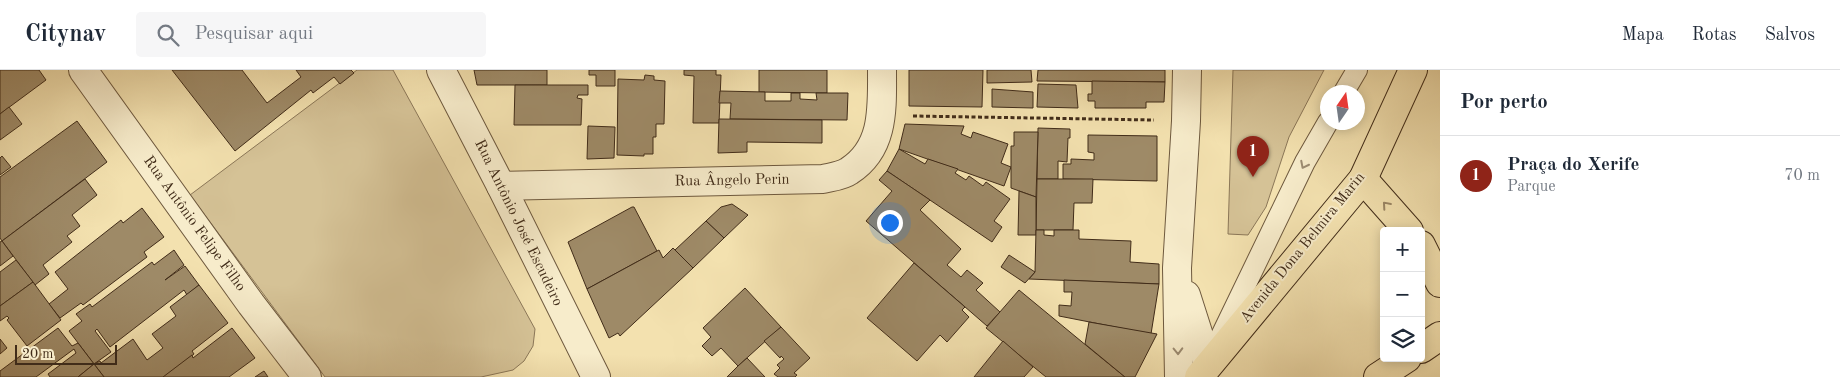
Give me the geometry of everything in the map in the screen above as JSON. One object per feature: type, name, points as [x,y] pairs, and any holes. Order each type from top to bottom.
[{"type":"main road","name":"Avenida Dona Belmira Marin","points":[[1203,371],[1364,179],[1413,70]]},
{"type":"main road","points":[[1364,179],[1406,227]]},
{"type":"main road","points":[[1425,253],[1440,283]]},
{"type":"main road","points":[[1425,346],[1440,336]]},
{"type":"main road","points":[[1378,377],[1401,362]]},
{"type":"street","name":"Rua Antônio Felipe Filho","points":[[83,70],[251,304],[307,377]]},
{"type":"street","name":"Rua Antônio José Escudeiro","points":[[441,70],[501,186],[585,375]]},
{"type":"street","name":"Rua Ângelo Perin","points":[[501,186],[823,179],[848,172],[864,158],[875,139],[882,116],[882,70]]},
{"type":"street","points":[[1179,377],[1177,268],[1186,121],[1187,70]]},
{"type":"street","points":[[1177,268],[1203,371]]},
{"type":"lane","points":[[1348,85],[1357,70]]},
{"type":"lane","name":"Avenida Dona Belmira Marin","points":[[1203,371],[1305,162],[1323,130]]},
{"type":"path","points":[[882,116],[1186,121]]},
{"type":"shaded area","points":[[357,70],[393,70],[535,329],[533,346],[524,361],[513,370],[481,377],[325,377],[190,195]]},
{"type":"shaded area","points":[[1233,70],[1324,70],[1289,137],[1266,207],[1248,235],[1228,234]]},
{"type":"building","points":[[0,70],[39,70],[46,80],[0,114]]},
{"type":"building","points":[[172,70],[242,70],[267,103],[301,77],[296,70],[351,70],[354,73],[340,84],[334,77],[313,93],[311,90],[235,151]]},
{"type":"building","points":[[474,70],[547,70],[547,85],[477,85]]},
{"type":"building","points":[[589,70],[615,70],[615,86],[596,86],[596,75],[589,75]]},
{"type":"building","points":[[684,70],[716,70],[716,75],[721,75],[719,123],[693,123],[694,76],[684,75]]},
{"type":"building","points":[[759,70],[827,70],[827,93],[759,92]]},
{"type":"building","points":[[909,70],[983,70],[982,107],[909,106]]},
{"type":"building","points":[[987,70],[1031,70],[1032,82],[987,83]]},
{"type":"building","points":[[1038,70],[1165,70],[1165,82],[1037,81]]},
{"type":"building","points":[[645,75],[654,76],[654,80],[665,81],[664,124],[656,124],[656,137],[653,137],[653,154],[644,154],[644,156],[617,155],[618,79],[644,80]]},
{"type":"building","points":[[1092,81],[1165,82],[1164,102],[1146,102],[1146,108],[1095,108],[1095,101],[1088,101],[1088,94],[1092,94]]},
{"type":"building","points":[[1038,84],[1076,85],[1078,108],[1037,107]]},
{"type":"building","points":[[515,85],[588,85],[588,95],[578,95],[577,98],[582,99],[581,125],[514,125]]},
{"type":"building","points":[[992,89],[1033,92],[1033,108],[992,107]]},
{"type":"building","points":[[720,91],[765,92],[765,101],[791,101],[791,93],[800,93],[800,99],[817,100],[816,93],[848,93],[847,120],[730,119],[731,103],[719,103]]},
{"type":"building","points":[[9,107],[22,124],[0,140],[0,114]]},
{"type":"building","points":[[719,119],[822,120],[822,143],[747,142],[747,152],[718,153]]},
{"type":"building","points":[[77,121],[107,162],[2,241],[0,238],[0,177]]},
{"type":"building","points":[[905,124],[964,126],[961,134],[971,138],[973,132],[1008,144],[1001,163],[1011,167],[1004,186],[899,149]]},
{"type":"building","points":[[588,126],[615,127],[614,158],[587,159]]},
{"type":"building","points":[[1038,128],[1070,129],[1067,162],[1058,161],[1058,179],[1037,179]]},
{"type":"building","points":[[1014,132],[1038,132],[1036,197],[1011,188],[1011,146],[1014,146]]},
{"type":"building","points":[[1088,135],[1157,136],[1157,181],[1063,179],[1063,164],[1071,164],[1071,159],[1094,160],[1094,153],[1088,152]]},
{"type":"building","points":[[899,149],[925,164],[928,159],[958,169],[955,173],[966,180],[969,176],[983,186],[986,182],[1010,199],[994,221],[1002,227],[992,242],[887,171]]},
{"type":"building","points":[[2,156],[11,167],[0,175],[0,158]]},
{"type":"building","points":[[887,171],[930,200],[920,210],[961,249],[947,265],[961,277],[967,270],[983,283],[976,290],[1000,312],[987,326],[866,221],[892,191],[879,180]]},
{"type":"building","points":[[85,179],[97,195],[72,215],[80,226],[67,236],[72,242],[43,265],[49,274],[35,285],[2,241]]},
{"type":"building","points":[[1037,179],[1093,179],[1092,203],[1074,203],[1073,230],[1036,230]]},
{"type":"building","points":[[1019,191],[1036,197],[1036,235],[1018,235]]},
{"type":"building","points":[[732,204],[748,215],[724,238],[706,221],[721,207]]},
{"type":"building","points":[[634,207],[657,251],[587,289],[568,242]]},
{"type":"building","points":[[142,208],[164,237],[144,252],[147,257],[83,305],[81,303],[60,318],[49,304],[68,289],[55,272],[121,220],[123,223]]},
{"type":"building","points":[[706,221],[724,238],[693,268],[675,250]]},
{"type":"building","points":[[1036,230],[1044,230],[1044,235],[1054,236],[1054,230],[1079,230],[1079,239],[1131,241],[1130,262],[1159,264],[1159,284],[1029,279],[1035,272]]},
{"type":"building","points":[[2,241],[13,256],[0,266],[0,242]]},
{"type":"building","points":[[673,248],[693,268],[620,336],[618,333],[609,338],[587,289],[659,250],[663,258]]},
{"type":"building","points":[[174,250],[184,265],[165,280],[185,266],[199,285],[187,295],[184,290],[110,347],[97,329],[95,331],[111,352],[94,364],[69,331],[82,321],[76,314],[90,304],[92,307],[152,262],[154,265]]},
{"type":"building","points":[[1009,255],[1035,272],[1025,283],[1001,267]]},
{"type":"building","points":[[16,260],[33,282],[0,306],[0,272]]},
{"type":"building","points":[[914,263],[965,307],[962,310],[969,317],[947,342],[940,335],[917,361],[867,318]]},
{"type":"building","points":[[1064,280],[1159,284],[1151,334],[1059,316],[1059,305],[1071,306],[1072,292],[1064,292]]},
{"type":"building","points":[[33,282],[61,320],[27,346],[7,320],[9,318],[7,316],[0,321],[0,306]]},
{"type":"building","points":[[199,285],[228,323],[192,351],[194,354],[164,377],[104,377],[94,364],[100,361],[101,363],[133,339],[147,360],[163,348],[152,334],[176,316],[170,307]]},
{"type":"building","points":[[745,288],[781,327],[738,366],[721,348],[712,356],[702,346],[711,337],[703,328]]},
{"type":"building","points":[[1019,290],[1125,377],[1046,377],[986,328]]},
{"type":"building","points":[[1089,322],[1157,334],[1135,377],[1125,377],[1085,344]]},
{"type":"building","points":[[781,327],[810,358],[794,373],[797,375],[795,377],[778,377],[774,374],[780,368],[777,365],[784,359],[781,356],[780,358],[764,341]]},
{"type":"building","points":[[58,328],[72,346],[78,343],[94,364],[78,377],[50,377],[48,374],[76,353],[74,349],[36,377],[0,377],[0,371]]},
{"type":"building","points":[[232,328],[255,358],[229,377],[163,377],[192,355],[193,358]]},
{"type":"building","points":[[0,339],[7,348],[0,354]]},
{"type":"building","points":[[1003,341],[1033,367],[1024,377],[974,377]]},
{"type":"building","points":[[747,358],[765,377],[727,377],[738,366]]},
{"type":"building","points":[[94,364],[104,377],[78,377]]},
{"type":"building","points":[[264,371],[268,377],[255,377]]},
{"type":"place","name":"Praça do Xerife","points":[[1253,177]]}]
